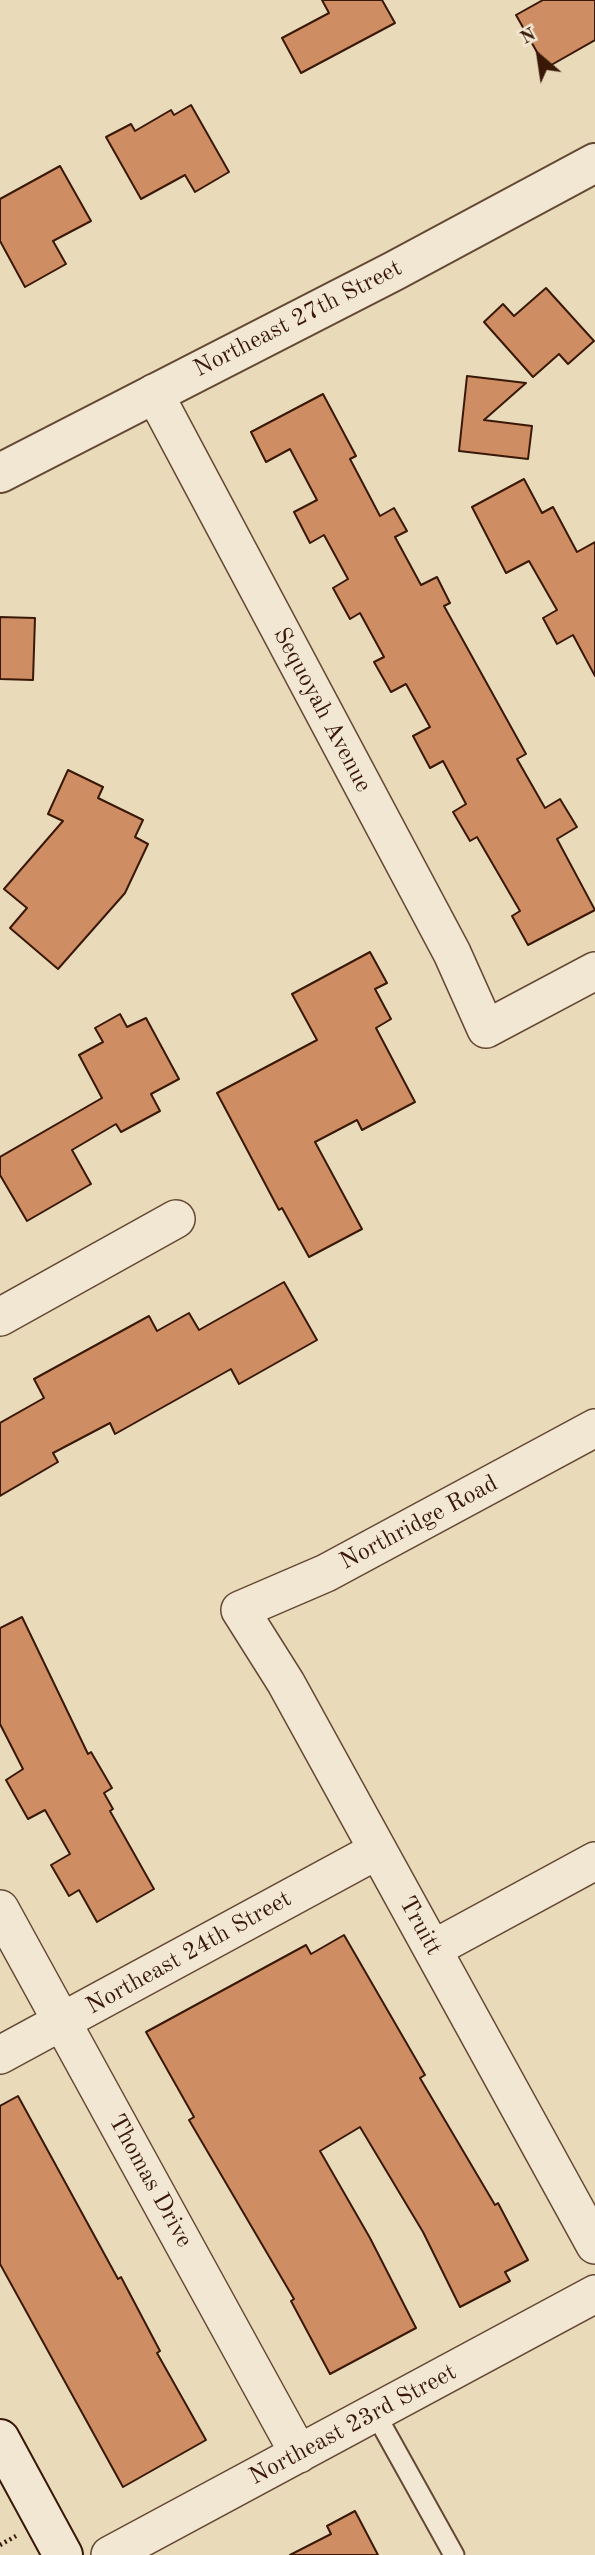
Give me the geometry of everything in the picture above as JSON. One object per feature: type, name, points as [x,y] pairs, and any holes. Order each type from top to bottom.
[{"type":"street","name":"Northeast 27th Street","points":[[0,473],[385,276],[595,163]]},
{"type":"street","name":"Sequoyah Avenue","points":[[155,393],[452,953],[486,1029],[595,971]]},
{"type":"street","points":[[0,1316],[176,1219]]},
{"type":"street","name":"Northridge Road","points":[[240,1610],[326,1573],[595,1428]]},
{"type":"street","name":"Truitt","points":[[240,1610],[286,1683],[595,2245]]},
{"type":"street","name":"Northeast 24th Street","points":[[0,2055],[378,1850]]},
{"type":"street","points":[[433,1949],[595,1860]]},
{"type":"street","name":"Thomas Drive","points":[[0,1909],[299,2454]]},
{"type":"street","name":"Northeast 23rd Street","points":[[110,2555],[595,2294]]},
{"type":"street","points":[[0,2440],[63,2555]]},
{"type":"lane","points":[[375,2413],[454,2555]]},
{"type":"building","points":[[322,0],[382,0],[395,23],[301,73],[282,38],[329,13]]},
{"type":"building","points":[[543,0],[595,0],[595,40],[546,68],[516,15]]},
{"type":"building","points":[[191,105],[229,172],[195,192],[185,175],[141,199],[106,137],[131,124],[135,131],[171,110],[174,115]]},
{"type":"building","points":[[60,166],[91,221],[53,241],[66,264],[25,287],[0,241],[0,199]]},
{"type":"building","points":[[546,288],[594,341],[568,364],[559,354],[533,377],[484,322],[503,304],[514,316]]},
{"type":"building","points":[[467,376],[526,383],[484,420],[532,426],[528,459],[459,451]]},
{"type":"building","points":[[323,394],[356,456],[350,459],[380,516],[394,508],[407,531],[395,537],[421,585],[437,577],[450,603],[444,606],[526,754],[517,759],[545,808],[560,799],[577,827],[557,839],[595,910],[528,945],[512,916],[520,911],[477,837],[470,841],[453,812],[466,804],[443,761],[430,768],[413,736],[430,727],[406,684],[391,692],[374,662],[384,657],[360,613],[350,619],[333,588],[348,579],[324,535],[310,543],[294,512],[317,500],[290,449],[266,462],[251,432]]},
{"type":"building","points":[[524,479],[542,513],[553,507],[577,552],[595,542],[595,676],[573,635],[557,644],[543,618],[557,610],[529,561],[506,573],[472,507]]},
{"type":"building","points":[[0,617],[35,618],[33,680],[0,679]]},
{"type":"building","points":[[68,770],[103,787],[98,798],[143,820],[135,837],[148,844],[125,893],[58,969],[10,928],[27,908],[4,889],[63,821],[48,814]]},
{"type":"building","points":[[370,952],[387,983],[375,989],[391,1019],[376,1028],[415,1102],[362,1130],[357,1120],[315,1142],[362,1229],[309,1257],[282,1208],[279,1210],[217,1093],[317,1040],[292,994]]},
{"type":"building","points":[[120,1014],[127,1027],[146,1018],[179,1079],[151,1094],[160,1111],[121,1132],[116,1124],[72,1150],[91,1184],[27,1221],[0,1175],[0,1157],[102,1098],[79,1055],[103,1042],[95,1028]]},
{"type":"building","points":[[284,1282],[317,1340],[239,1384],[231,1369],[115,1434],[110,1423],[53,1453],[58,1462],[0,1496],[0,1423],[44,1398],[34,1379],[149,1316],[157,1331],[189,1313],[199,1330]]},
{"type":"building","points":[[22,1617],[88,1754],[91,1752],[112,1788],[104,1793],[113,1809],[110,1811],[154,1889],[97,1922],[79,1890],[69,1896],[51,1865],[70,1854],[45,1810],[28,1819],[6,1780],[23,1769],[0,1724],[0,1628]]},
{"type":"building","points":[[344,1935],[425,2075],[420,2078],[495,2205],[498,2203],[528,2260],[505,2272],[510,2281],[460,2307],[423,2232],[360,2127],[320,2151],[370,2238],[416,2328],[330,2374],[291,2301],[294,2299],[189,2120],[194,2117],[146,2032],[306,1945],[311,1954]]},
{"type":"building","points":[[18,2096],[118,2279],[121,2277],[160,2351],[157,2353],[206,2440],[123,2487],[0,2264],[0,2106]]},
{"type":"building","points":[[355,2511],[378,2555],[290,2555],[331,2534],[327,2526]]}]
